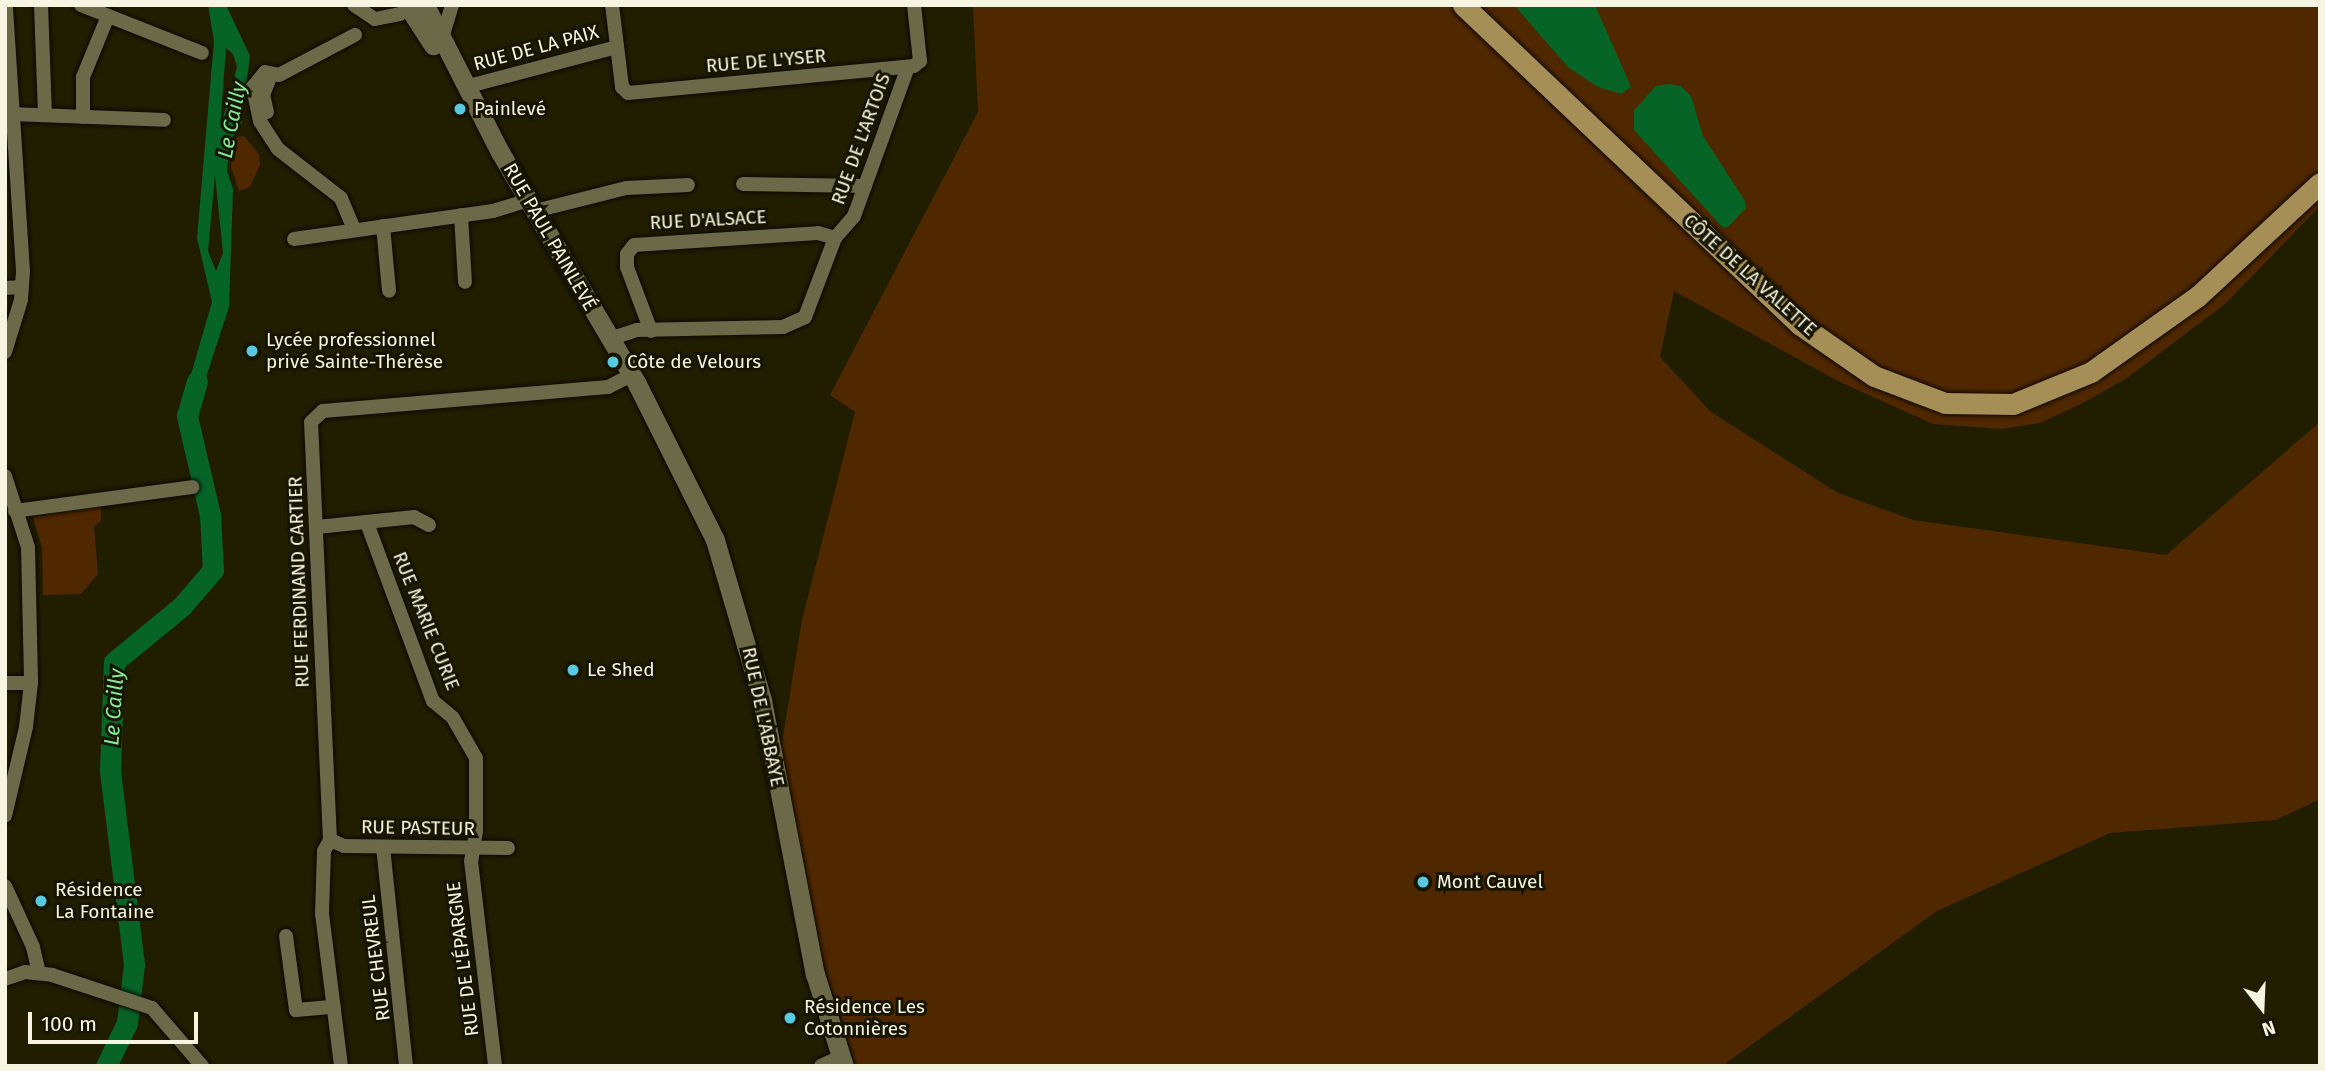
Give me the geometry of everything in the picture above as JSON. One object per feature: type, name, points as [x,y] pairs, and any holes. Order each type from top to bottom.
[{"type":"main road","name":"CÔTE DE LA VALETTE","points":[[1463,5],[1798,324],[1874,376],[1945,403],[2013,404],[2091,372],[2198,296],[2320,183]]},
{"type":"street","points":[[5,352],[22,287],[10,160],[11,114],[6,5]]},
{"type":"street","points":[[41,5],[45,115]]},
{"type":"street","points":[[81,5],[202,53]]},
{"type":"street","points":[[355,5],[375,19],[403,10],[465,88]]},
{"type":"street","points":[[425,5],[462,70],[465,88]]},
{"type":"street","points":[[442,38],[452,5]]},
{"type":"street","points":[[612,5],[616,47]]},
{"type":"street","name":"RUE DE L'ARTOIS","points":[[651,331],[783,327],[799,322],[808,310],[835,238],[850,224],[908,67],[920,61],[915,5]]},
{"type":"street","points":[[83,117],[83,77],[108,16]]},
{"type":"street","points":[[354,229],[341,198],[288,159],[269,134],[256,111],[255,79],[265,72],[279,75],[355,36]]},
{"type":"street","name":"RUE DE LA PAIX","points":[[465,88],[616,47]]},
{"type":"street","name":"RUE DE L'YSER","points":[[616,47],[622,86],[628,93],[908,67]]},
{"type":"street","points":[[269,80],[263,95],[269,134]]},
{"type":"street","name":"RUE PAUL PAINLEVÉ","points":[[465,88],[634,379]]},
{"type":"street","points":[[11,114],[164,120]]},
{"type":"street","points":[[743,184],[864,186]]},
{"type":"street","points":[[294,239],[532,206],[626,188],[688,185]]},
{"type":"street","points":[[461,215],[465,282]]},
{"type":"street","points":[[383,226],[389,291]]},
{"type":"street","name":"RUE D'ALSACE","points":[[651,331],[627,267],[627,254],[634,245],[818,233],[835,238]]},
{"type":"street","points":[[5,288],[22,287]]},
{"type":"street","points":[[609,339],[637,330],[651,331]]},
{"type":"street","name":"RUE FERDINAND CARTIER","points":[[341,1066],[322,914],[324,851],[330,840],[311,422],[323,411],[608,387],[634,379]]},
{"type":"street","name":"RUE DE L'ABBAYE","points":[[634,379],[685,475],[732,588],[762,700],[815,974],[842,1061]]},
{"type":"street","points":[[5,476],[28,547],[31,683],[26,727],[5,816]]},
{"type":"street","points":[[15,511],[192,487]]},
{"type":"street","points":[[317,527],[414,517],[429,525]]},
{"type":"street","name":"RUE MARIE CURIE","points":[[367,523],[433,701],[453,718],[473,748],[476,831],[470,848]]},
{"type":"street","points":[[5,683],[31,683]]},
{"type":"street","name":"RUE PASTEUR","points":[[330,840],[344,846],[508,848]]},
{"type":"street","name":"RUE CHEVREUL","points":[[383,846],[406,1066]]},
{"type":"street","name":"RUE DE L'ÉPARGNE","points":[[470,848],[495,1066]]},
{"type":"street","points":[[5,886],[33,947],[39,972]]},
{"type":"street","points":[[286,936],[296,1010],[334,1007]]},
{"type":"street","points":[[5,979],[39,972],[143,1004],[166,1021],[202,1066]]},
{"type":"street","points":[[821,1066],[842,1061]]},
{"type":"shaded area","points":[[973,5],[2320,5],[2320,206],[2225,304],[2127,378],[2079,405],[2040,423],[2001,429],[1933,424],[1838,381],[1674,291],[1660,357],[1711,412],[1838,493],[1913,520],[2166,555],[2320,422],[2320,799],[2276,820],[2110,833],[1937,911],[1722,1066],[856,1066],[772,804],[802,620],[855,412],[830,395],[978,112]]},
{"type":"shaded area","points":[[244,136],[259,154],[260,165],[250,187],[239,191],[231,166],[235,138]]},
{"type":"shaded area","points":[[101,503],[101,521],[94,526],[98,574],[81,594],[43,595],[42,548],[32,513]]},
{"type":"water","points":[[208,5],[226,5],[250,56],[241,126],[230,140],[227,171],[233,189],[229,307],[196,408],[181,409],[212,302],[197,238],[214,41]],"holes":[[[226,48],[233,54],[237,67],[220,129]],[[215,175],[223,253],[216,271],[208,251]]]},
{"type":"water","points":[[1514,5],[1595,5],[1631,87],[1621,94],[1598,87],[1568,67]]},
{"type":"water","points":[[1656,86],[1681,86],[1691,96],[1703,136],[1745,201],[1746,208],[1729,226],[1723,228],[1634,130],[1634,110]]},
{"type":"waterway","name":"Le Cailly","points":[[106,1066],[127,1023],[134,964],[110,770],[114,662],[182,606],[213,570],[210,515],[187,416],[197,381]]},
{"type":"place","name":"Painlevé","points":[[460,109]]},
{"type":"place","name":"Lycée professionnel privé Sainte-Thérèse","points":[[252,351]]},
{"type":"place","name":"Côte de Velours","points":[[613,362]]},
{"type":"place","name":"Le Shed","points":[[573,670]]},
{"type":"place","name":"Mont Cauvel","points":[[1423,882]]},
{"type":"place","name":"Résidence La Fontaine","points":[[41,901]]},
{"type":"place","name":"Résidence Les Cotonnières","points":[[790,1018]]}]
